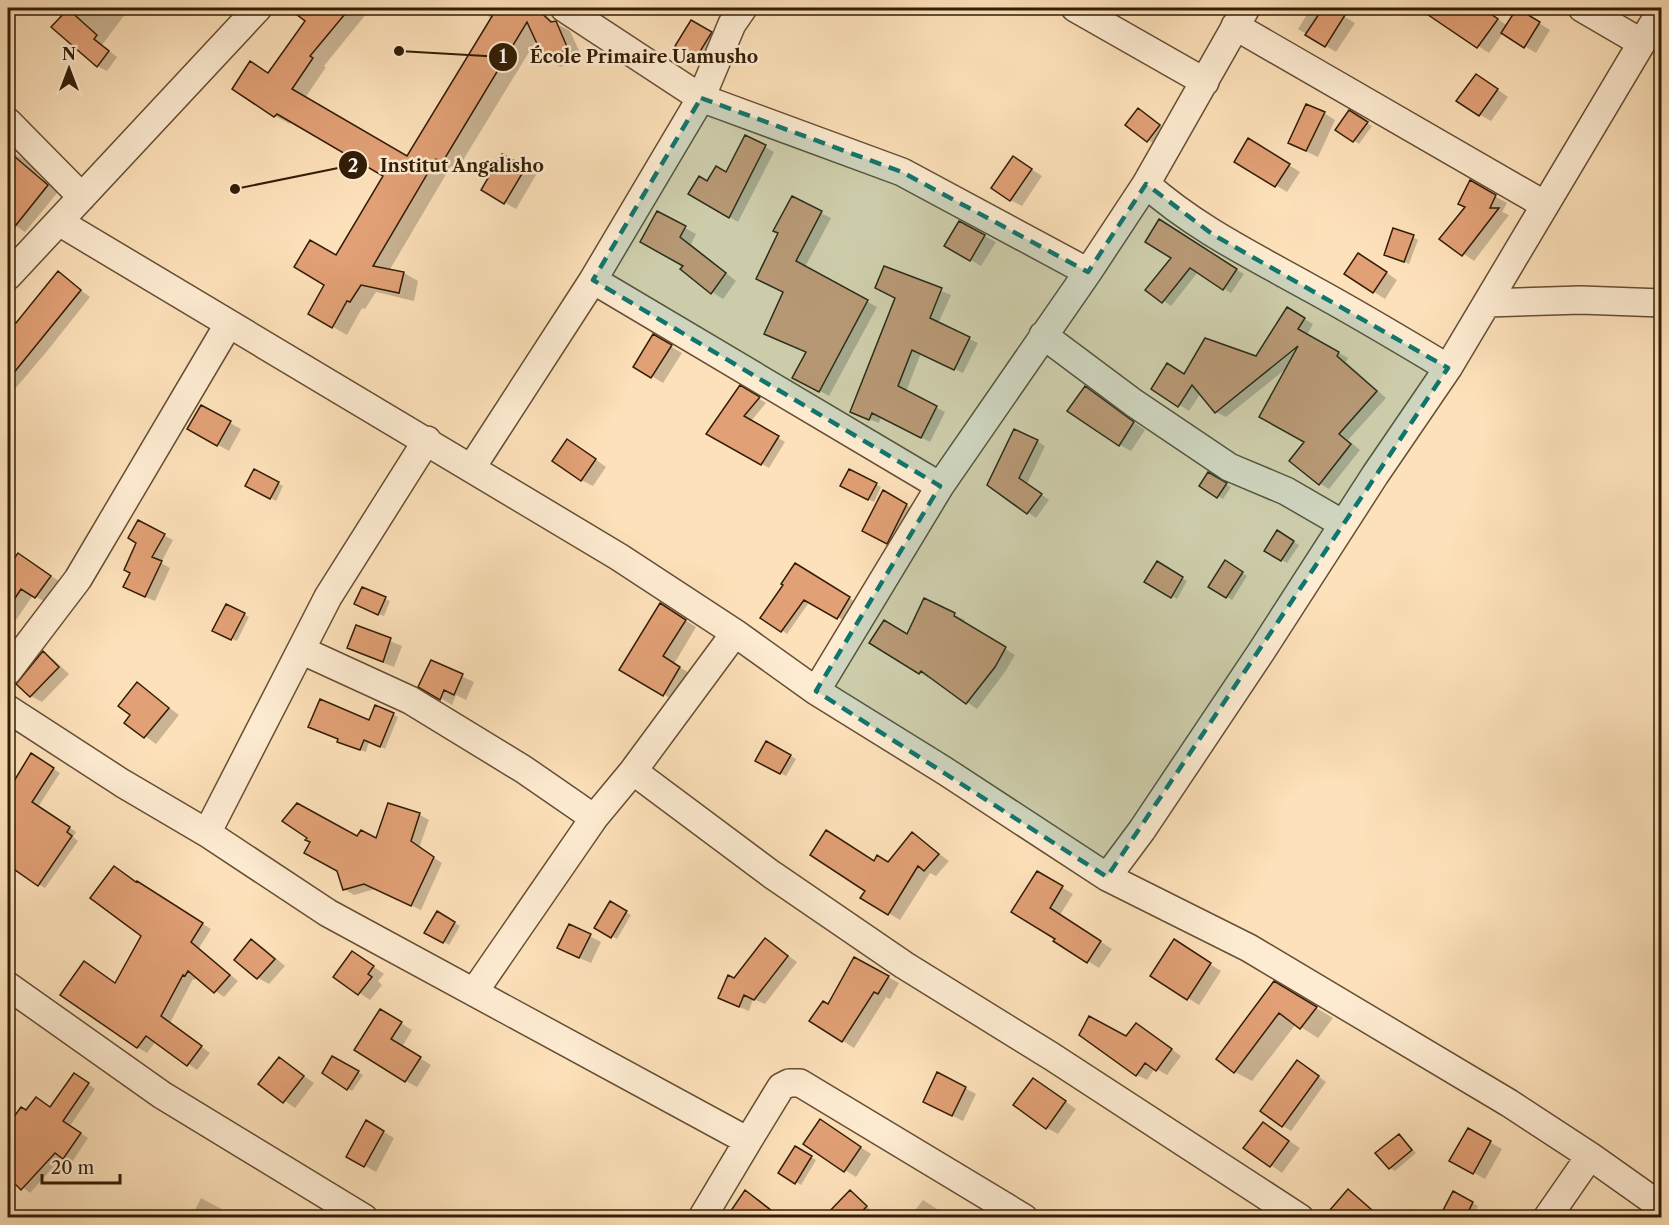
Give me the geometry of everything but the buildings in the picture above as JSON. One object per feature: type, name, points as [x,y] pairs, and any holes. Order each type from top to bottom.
[{"type":"street","points":[[564,8],[701,98],[902,172],[1088,272]]},
{"type":"street","points":[[472,467],[593,280],[701,98],[732,24],[743,8]]},
{"type":"street","points":[[1075,8],[1205,82]]},
{"type":"street","points":[[1581,8],[1642,43]]},
{"type":"street","points":[[1107,878],[1142,830],[1448,368],[1662,9]]},
{"type":"street","points":[[8,276],[82,197],[244,13]]},
{"type":"street","points":[[816,691],[940,486],[1146,184],[1241,17],[1545,205]]},
{"type":"street","points":[[8,122],[82,197]]},
{"type":"street","points":[[1146,184],[1165,201],[1212,234],[1333,300],[1448,368]]},
{"type":"street","points":[[59,222],[619,557],[735,633],[816,691],[955,778],[1107,878],[1249,948],[1509,1103],[1662,1207]]},
{"type":"street","points":[[593,280],[940,486]]},
{"type":"street","points":[[1488,303],[1581,300],[1662,303]]},
{"type":"street","points":[[8,670],[78,579],[228,325]]},
{"type":"street","points":[[1043,335],[1134,403],[1229,467],[1286,490],[1343,524]]},
{"type":"street","points":[[207,833],[328,597],[427,441]]},
{"type":"street","points":[[474,992],[594,818],[633,771],[735,633]]},
{"type":"street","points":[[301,650],[410,700],[523,769],[594,818]]},
{"type":"street","points":[[8,709],[122,783],[207,833],[328,913],[748,1141]]},
{"type":"street","points":[[633,771],[771,874],[904,965],[1051,1056],[1300,1218]]},
{"type":"street","points":[[8,986],[162,1095],[364,1218]]},
{"type":"street","points":[[702,1218],[781,1087],[789,1083],[800,1083],[1024,1218]]},
{"type":"street","points":[[1547,1218],[1590,1156]]},
{"type":"highlighted area","points":[[701,98],[902,172],[1088,272],[1146,184],[1212,234],[1448,368],[1107,877],[816,691],[940,486],[593,280]]},
{"type":"place","name":"École Primaire Uamusho","points":[[399,51]]},
{"type":"place","name":"Institut Angalisho","points":[[235,189]]}]
